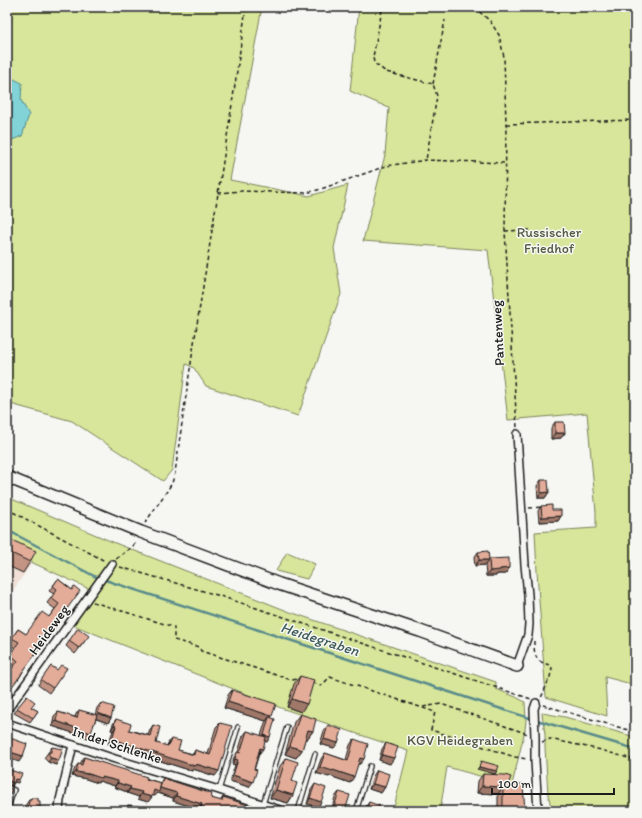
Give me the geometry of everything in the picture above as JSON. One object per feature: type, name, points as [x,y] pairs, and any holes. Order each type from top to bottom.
[{"type":"main road","points":[[7,477],[141,532],[279,584],[420,631],[517,666]]},
{"type":"street","points":[[517,434],[529,624],[528,635],[517,666]]},
{"type":"street","name":"Heideweg","points":[[7,710],[112,564]]},
{"type":"street","points":[[536,703],[534,709],[534,761],[538,811]]},
{"type":"street","name":"In der Schlenke","points":[[7,723],[115,759],[283,811]]},
{"type":"street","points":[[59,811],[60,800],[73,745]]},
{"type":"lane","points":[[219,790],[238,727]]},
{"type":"lane","points":[[263,804],[287,727]]},
{"type":"lane","points":[[298,811],[315,754]]},
{"type":"lane","points":[[356,811],[370,766]]},
{"type":"lane","points":[[7,787],[14,790],[7,810],[11,811]]},
{"type":"path","points":[[112,564],[116,558],[133,546],[137,541],[146,521],[168,491],[175,473],[237,76],[246,7]]},
{"type":"path","name":"Pantenweg","points":[[474,7],[490,22],[499,35],[504,57],[506,124],[505,231],[517,434]]},
{"type":"path","points":[[382,10],[373,57],[374,63],[386,72],[433,84]]},
{"type":"path","points":[[426,160],[437,96],[433,84],[445,20]]},
{"type":"path","points":[[506,124],[635,120]]},
{"type":"path","points":[[218,193],[241,191],[306,193],[386,166],[426,160],[506,163]]},
{"type":"path","points":[[505,231],[532,230]]},
{"type":"path","points":[[522,508],[544,507]]},
{"type":"path","points":[[7,509],[112,564],[217,595],[322,631],[530,698],[536,703],[635,732]]},
{"type":"path","points":[[87,600],[174,627],[174,640],[199,647],[201,651],[292,680],[302,680]]},
{"type":"path","points":[[534,640],[536,657],[539,661],[550,665],[552,668],[541,699],[536,703]]},
{"type":"path","points":[[309,682],[321,686],[330,677],[435,712],[431,730],[515,757],[534,761]]},
{"type":"path","points":[[422,708],[441,704],[526,733],[535,741],[550,739],[601,750],[635,760]]},
{"type":"shaded area","points":[[7,551],[32,563],[7,599]]},
{"type":"green space","points":[[7,7],[262,7],[230,180],[309,196],[348,185],[334,248],[341,294],[298,416],[206,386],[194,368],[186,364],[172,470],[163,481],[72,421],[7,403]]},
{"type":"green space","name":"Russischer Friedhof","points":[[359,7],[635,7],[635,685],[605,677],[607,716],[546,697],[537,572],[535,532],[596,528],[596,512],[587,413],[508,420],[488,250],[363,241],[385,155],[389,108],[350,91]]},
{"type":"green space","name":"KGV Heidegraben","points":[[7,497],[115,543],[290,612],[496,682],[496,689],[525,702],[525,730],[512,785],[447,767],[440,811],[393,811],[408,751],[281,708],[73,625],[96,592],[7,551]]},
{"type":"green space","points":[[287,552],[315,564],[307,579],[276,571]]},
{"type":"green space","points":[[542,713],[565,717],[635,737],[635,811],[552,811],[548,794],[545,734]]},
{"type":"water","points":[[10,77],[22,83],[21,100],[29,115],[22,136],[7,142],[7,82]]},
{"type":"building","points":[[555,422],[564,422],[565,433],[555,433]]},
{"type":"building","points":[[541,480],[548,480],[549,492],[541,493]]},
{"type":"building","points":[[552,505],[552,510],[561,510],[561,516],[542,517],[541,506]]},
{"type":"building","points":[[7,538],[36,551],[30,562],[7,551]]},
{"type":"building","points":[[488,551],[489,559],[509,558],[509,568],[490,571],[489,560],[479,560],[478,552]]},
{"type":"building","points":[[58,579],[72,590],[74,586],[80,591],[7,693],[7,675],[18,661],[10,654],[19,642],[12,638],[18,629],[26,634],[42,612],[49,617],[59,604],[51,598],[57,589],[53,586]]},
{"type":"building","points":[[78,628],[89,636],[79,648],[69,641]]},
{"type":"building","points":[[61,665],[67,668],[53,688],[41,680],[51,666],[57,670]]},
{"type":"building","points":[[300,676],[314,680],[307,704],[292,699]]},
{"type":"building","points":[[232,690],[276,704],[272,716],[228,702]]},
{"type":"building","points":[[27,696],[35,702],[31,707],[38,711],[33,718],[17,708]]},
{"type":"building","points":[[101,703],[114,707],[111,718],[98,713]]},
{"type":"building","points":[[79,710],[97,715],[91,733],[56,721],[58,712],[77,718]]},
{"type":"building","points":[[300,714],[316,719],[313,731],[308,730],[302,750],[290,746]]},
{"type":"building","points":[[269,717],[275,719],[270,737],[264,735]]},
{"type":"building","points":[[116,719],[131,724],[129,730],[150,736],[153,725],[160,727],[156,743],[168,746],[171,739],[181,741],[178,750],[194,755],[195,750],[210,755],[220,723],[232,726],[219,771],[196,764],[195,766],[112,739],[116,726],[114,725]]},
{"type":"building","points":[[328,725],[342,730],[338,743],[324,739]]},
{"type":"building","points":[[247,731],[266,737],[263,749],[260,748],[254,769],[257,770],[253,782],[233,775],[238,760],[235,759],[237,752],[240,753]]},
{"type":"building","points":[[7,737],[27,744],[23,756],[7,751]]},
{"type":"building","points":[[354,739],[368,744],[364,759],[360,758],[354,777],[320,767],[325,753],[348,761]]},
{"type":"building","points":[[386,743],[398,747],[394,758],[382,755]]},
{"type":"building","points":[[52,747],[63,749],[59,760],[51,758],[48,753],[51,752]]},
{"type":"building","points":[[84,757],[147,777],[146,779],[161,783],[159,792],[154,790],[152,797],[141,794],[142,792],[130,789],[131,787],[118,783],[118,781],[76,772],[78,764],[82,765]]},
{"type":"building","points":[[286,758],[298,762],[292,781],[297,783],[293,795],[276,790]]},
{"type":"building","points":[[481,761],[499,766],[497,771],[479,767]]},
{"type":"building","points":[[7,769],[22,774],[19,780],[15,779],[14,783],[9,781],[7,782]]},
{"type":"building","points":[[377,770],[389,774],[385,787],[373,784]]},
{"type":"building","points":[[483,774],[505,775],[511,777],[508,785],[523,784],[525,811],[495,811],[497,806],[503,808],[503,787],[482,786]]},
{"type":"building","points":[[163,778],[212,794],[211,798],[222,801],[223,797],[251,806],[249,811],[207,811],[201,809],[202,804],[176,796],[177,793],[160,788]]},
{"type":"building","points":[[315,784],[326,788],[321,802],[310,798]]},
{"type":"building","points":[[7,787],[12,789],[8,800],[7,800]]},
{"type":"building","points":[[339,792],[350,795],[345,811],[334,807]]},
{"type":"building","points":[[31,798],[38,798],[38,801],[40,801],[40,808],[47,808],[46,811],[7,811],[7,809],[28,810],[29,800],[31,800]]},
{"type":"building","points":[[369,802],[380,806],[379,811],[366,811]]},
{"type":"building","points":[[128,805],[139,806],[139,811],[86,811],[86,808],[128,809]]},
{"type":"waterway","name":"Heidegraben","points":[[7,530],[94,576],[114,583],[523,716],[635,749]]}]
